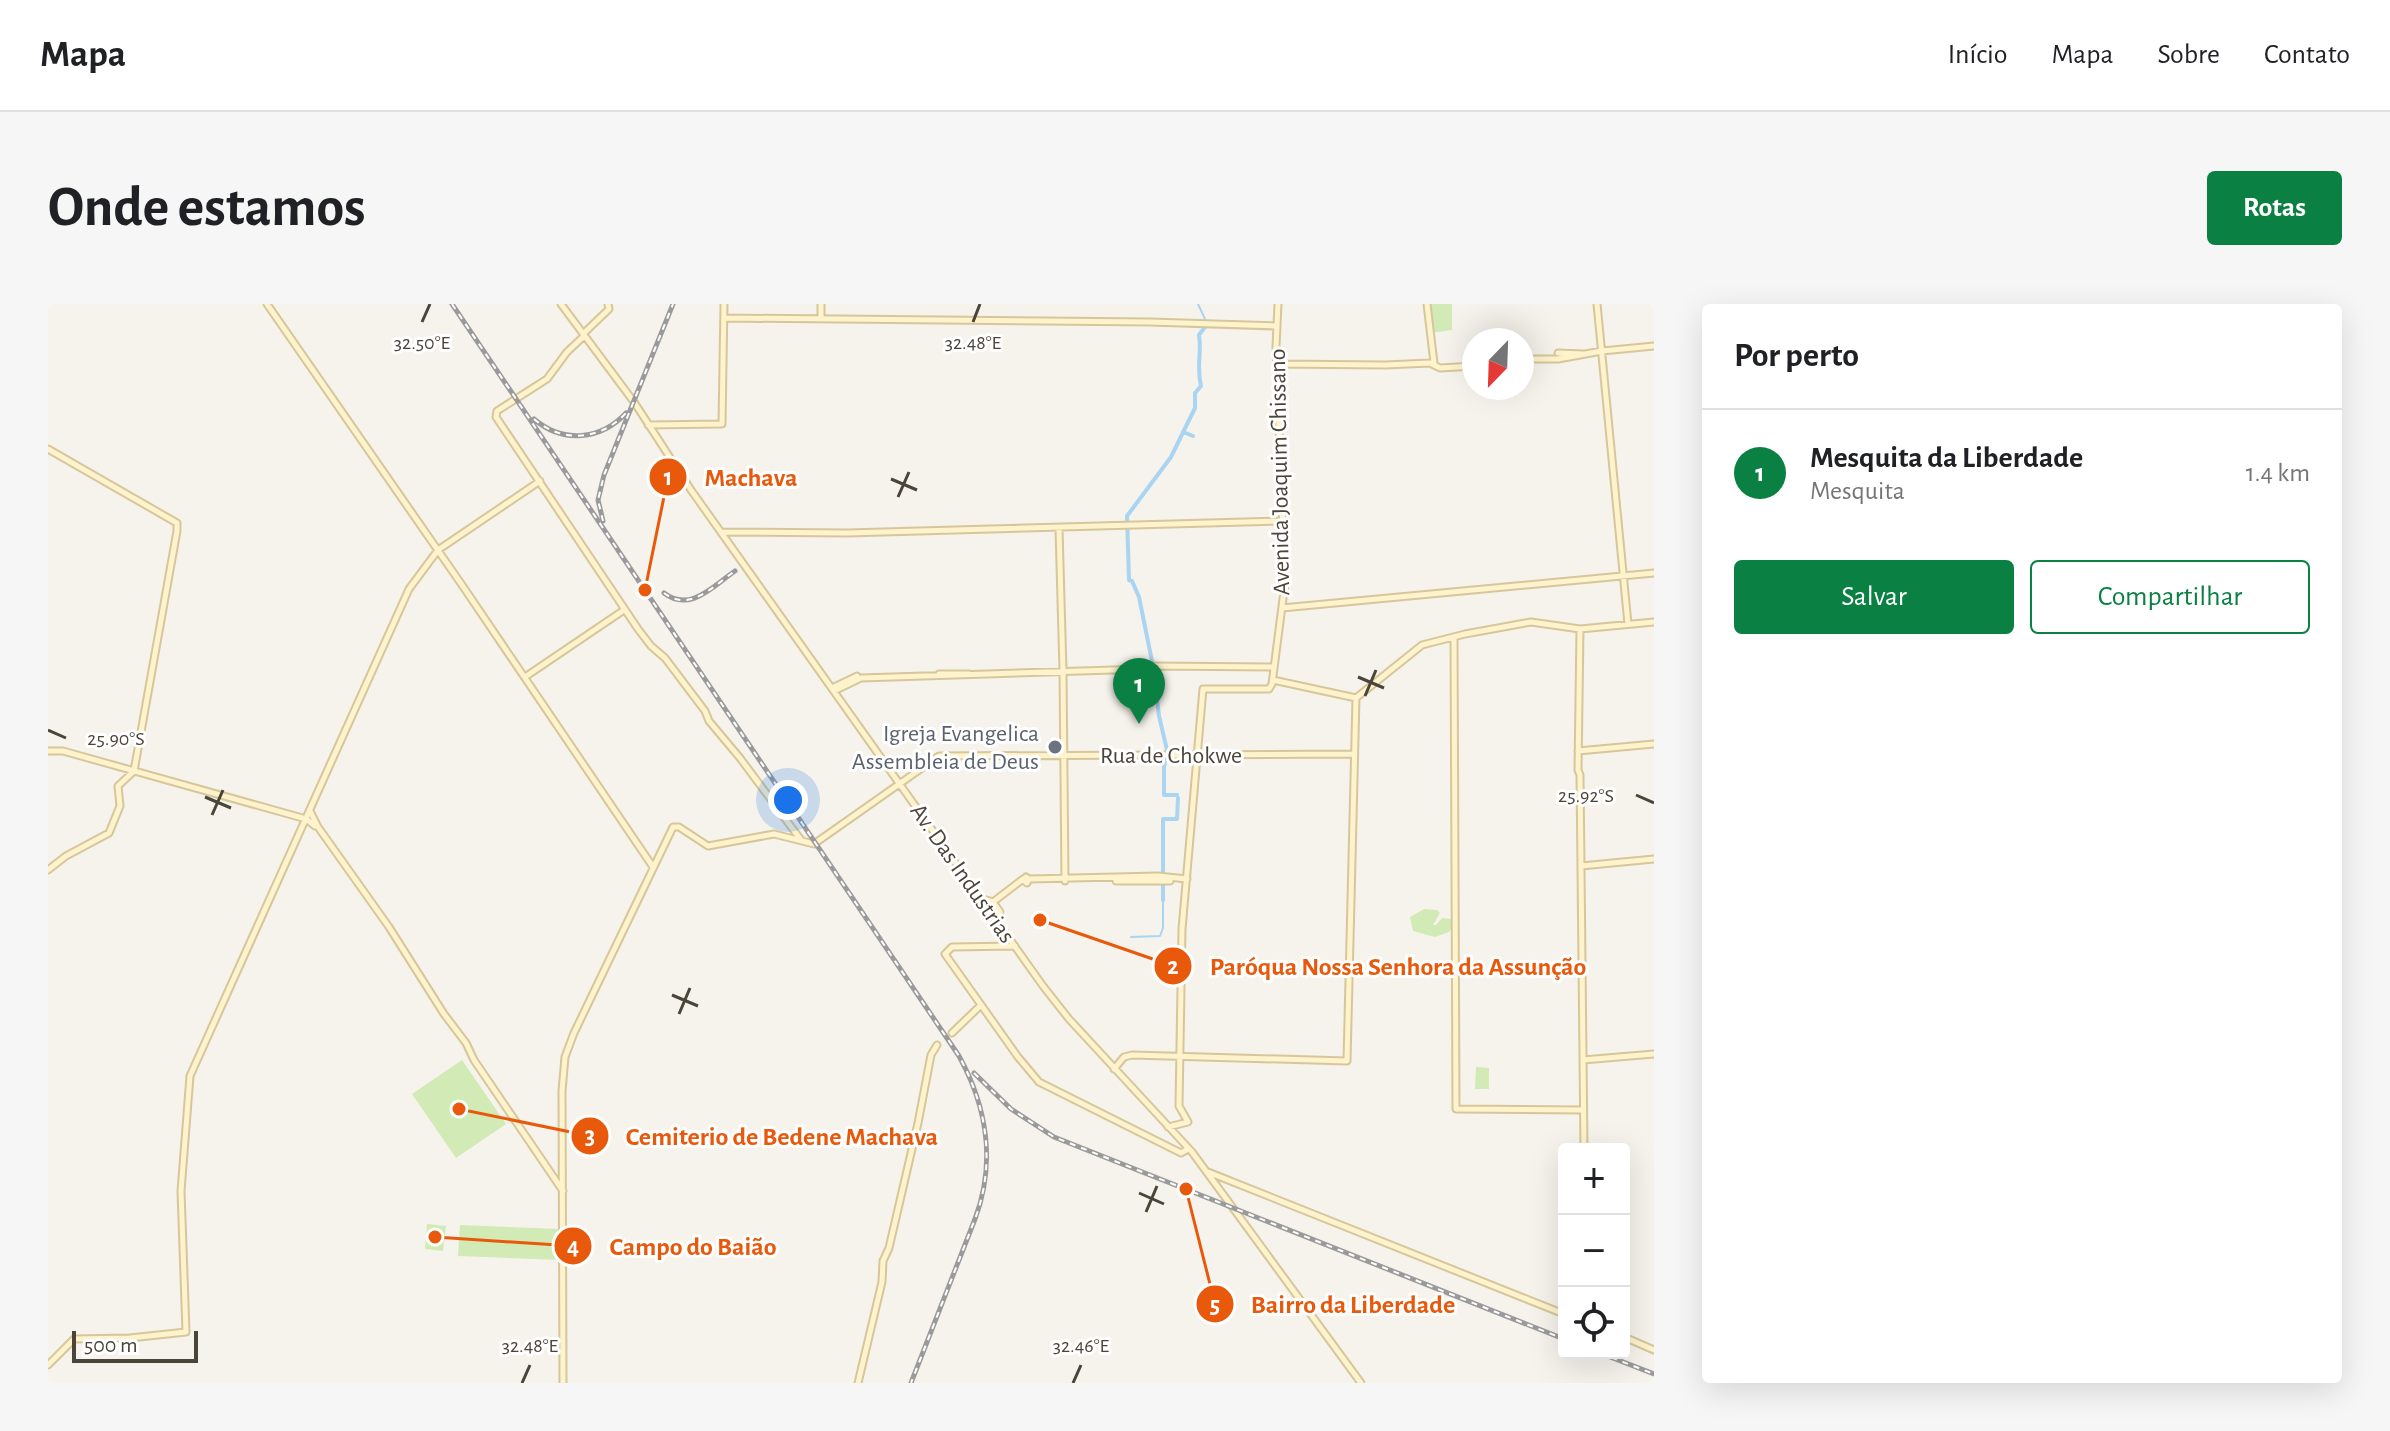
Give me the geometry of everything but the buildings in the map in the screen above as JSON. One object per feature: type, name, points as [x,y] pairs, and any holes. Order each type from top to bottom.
[{"type":"street","points":[[267,304],[654,868]]},
{"type":"street","name":"Av. Das Industrias","points":[[561,304],[1069,1019],[1206,1171],[1361,1383]]},
{"type":"street","points":[[608,304],[609,309],[567,352],[547,379],[496,413],[624,610],[651,646],[665,658],[705,711],[709,721],[801,840]]},
{"type":"street","points":[[648,425],[722,424],[724,304]]},
{"type":"street","points":[[821,304],[821,318]]},
{"type":"street","name":"Avenida Joaquim Chissano","points":[[1197,754],[1203,689],[1271,688],[1273,680],[1285,583],[1277,364],[1278,304]]},
{"type":"street","points":[[1427,304],[1434,363]]},
{"type":"street","points":[[1597,304],[1628,624]]},
{"type":"street","points":[[724,318],[1276,324]]},
{"type":"street","points":[[1534,359],[1573,358],[1602,351],[1654,346]]},
{"type":"street","points":[[1558,353],[1584,354]]},
{"type":"street","points":[[1277,364],[1434,363],[1440,368],[1462,367]]},
{"type":"street","points":[[48,449],[177,523],[169,586],[134,771],[118,786],[120,806],[109,833],[66,856],[48,870]]},
{"type":"street","points":[[48,1365],[74,1339],[130,1338],[186,1332],[181,1191],[190,1076],[409,589],[438,550],[540,481]]},
{"type":"street","points":[[723,534],[1283,521]]},
{"type":"street","points":[[1057,528],[1063,671],[1064,880]]},
{"type":"street","points":[[1282,608],[1654,573]]},
{"type":"street","points":[[525,677],[624,610]]},
{"type":"street","points":[[1114,1069],[1124,1057],[1132,1055],[1347,1061],[1356,698],[1422,645],[1531,622],[1580,629],[1654,622]]},
{"type":"street","points":[[1580,629],[1578,751],[1584,1143]]},
{"type":"street","points":[[1454,637],[1456,1109],[1583,1110]]},
{"type":"street","points":[[833,690],[858,675],[1145,669],[1153,666],[1274,667]]},
{"type":"street","points":[[1273,680],[1356,698]]},
{"type":"street","points":[[1578,751],[1654,744]]},
{"type":"street","points":[[48,751],[63,751],[306,819],[318,827]]},
{"type":"street","points":[[1168,1127],[1188,1122],[1179,1106],[1183,931],[1197,754]]},
{"type":"street","name":"Rua de Chokwe","points":[[801,840],[814,844],[939,756],[1354,754]]},
{"type":"street","points":[[310,811],[564,1192]]},
{"type":"street","points":[[563,1383],[562,1091],[565,1057],[576,1029],[675,826],[708,846],[774,834],[801,840]]},
{"type":"street","points":[[1581,866],[1654,859]]},
{"type":"street","points":[[994,903],[1026,881],[1158,876],[1188,879]]},
{"type":"street","points":[[982,899],[994,903],[1000,912],[993,916]]},
{"type":"street","points":[[1015,946],[952,947],[945,954],[1039,1082],[1181,1153],[1188,1149]]},
{"type":"street","points":[[952,1033],[981,1005]]},
{"type":"street","points":[[858,1383],[931,1055],[937,1045]]},
{"type":"street","points":[[1583,1060],[1654,1054]]},
{"type":"street","points":[[1206,1171],[1558,1312]]},
{"type":"street","points":[[1630,1340],[1654,1350]]},
{"type":"green space","points":[[1428,304],[1452,304],[1452,330],[1431,333]]},
{"type":"green space","points":[[1424,909],[1440,913],[1433,925],[1442,918],[1451,919],[1449,932],[1435,937],[1413,931],[1410,917]]},
{"type":"green space","points":[[462,1060],[506,1124],[456,1158],[412,1094]]},
{"type":"green space","points":[[1476,1067],[1489,1068],[1489,1089],[1475,1089]]},
{"type":"green space","points":[[427,1224],[446,1226],[443,1251],[425,1249]]},
{"type":"green space","points":[[460,1225],[561,1229],[560,1260],[458,1256]]},
{"type":"waterway","points":[[1198,304],[1205,327]]},
{"type":"waterway","points":[[1132,581],[1129,580],[1127,516],[1171,457],[1195,408],[1195,393],[1201,386],[1199,335],[1205,327]]},
{"type":"waterway","points":[[1183,432],[1193,436]]},
{"type":"waterway","points":[[1132,581],[1139,597],[1167,750],[1164,795],[1177,795]]},
{"type":"waterway","points":[[1163,900],[1163,819],[1177,819],[1178,798]]},
{"type":"waterway","points":[[1131,937],[1160,936],[1163,900]]},
{"type":"railway","points":[[452,304],[969,1075],[982,1115],[987,1156],[985,1177],[975,1219],[911,1383]]},
{"type":"railway","points":[[603,521],[598,500],[604,475],[673,304]]},
{"type":"railway","points":[[534,419],[557,432],[582,436],[605,429],[626,413]]},
{"type":"railway","points":[[664,593],[683,600],[692,599],[735,571]]},
{"type":"railway","points":[[974,1073],[1011,1109],[1054,1137],[1558,1337]]},
{"type":"railway","points":[[1615,1359],[1654,1374]]},
{"type":"place","name":"Machava","points":[[645,590]]},
{"type":"place","name":"Mesquita da Liberdade","points":[[1139,724]]},
{"type":"place","name":"Igreja Evangelica Assembleia de Deus","points":[[1055,747]]},
{"type":"place","name":"Paróqua Nossa Senhora da Assunção","points":[[1040,920]]},
{"type":"place","name":"Cemiterio de Bedene Machava","points":[[459,1109]]},
{"type":"place","name":"Bairro da Liberdade","points":[[1186,1189]]},
{"type":"place","name":"Campo do Baião","points":[[435,1237]]}]
